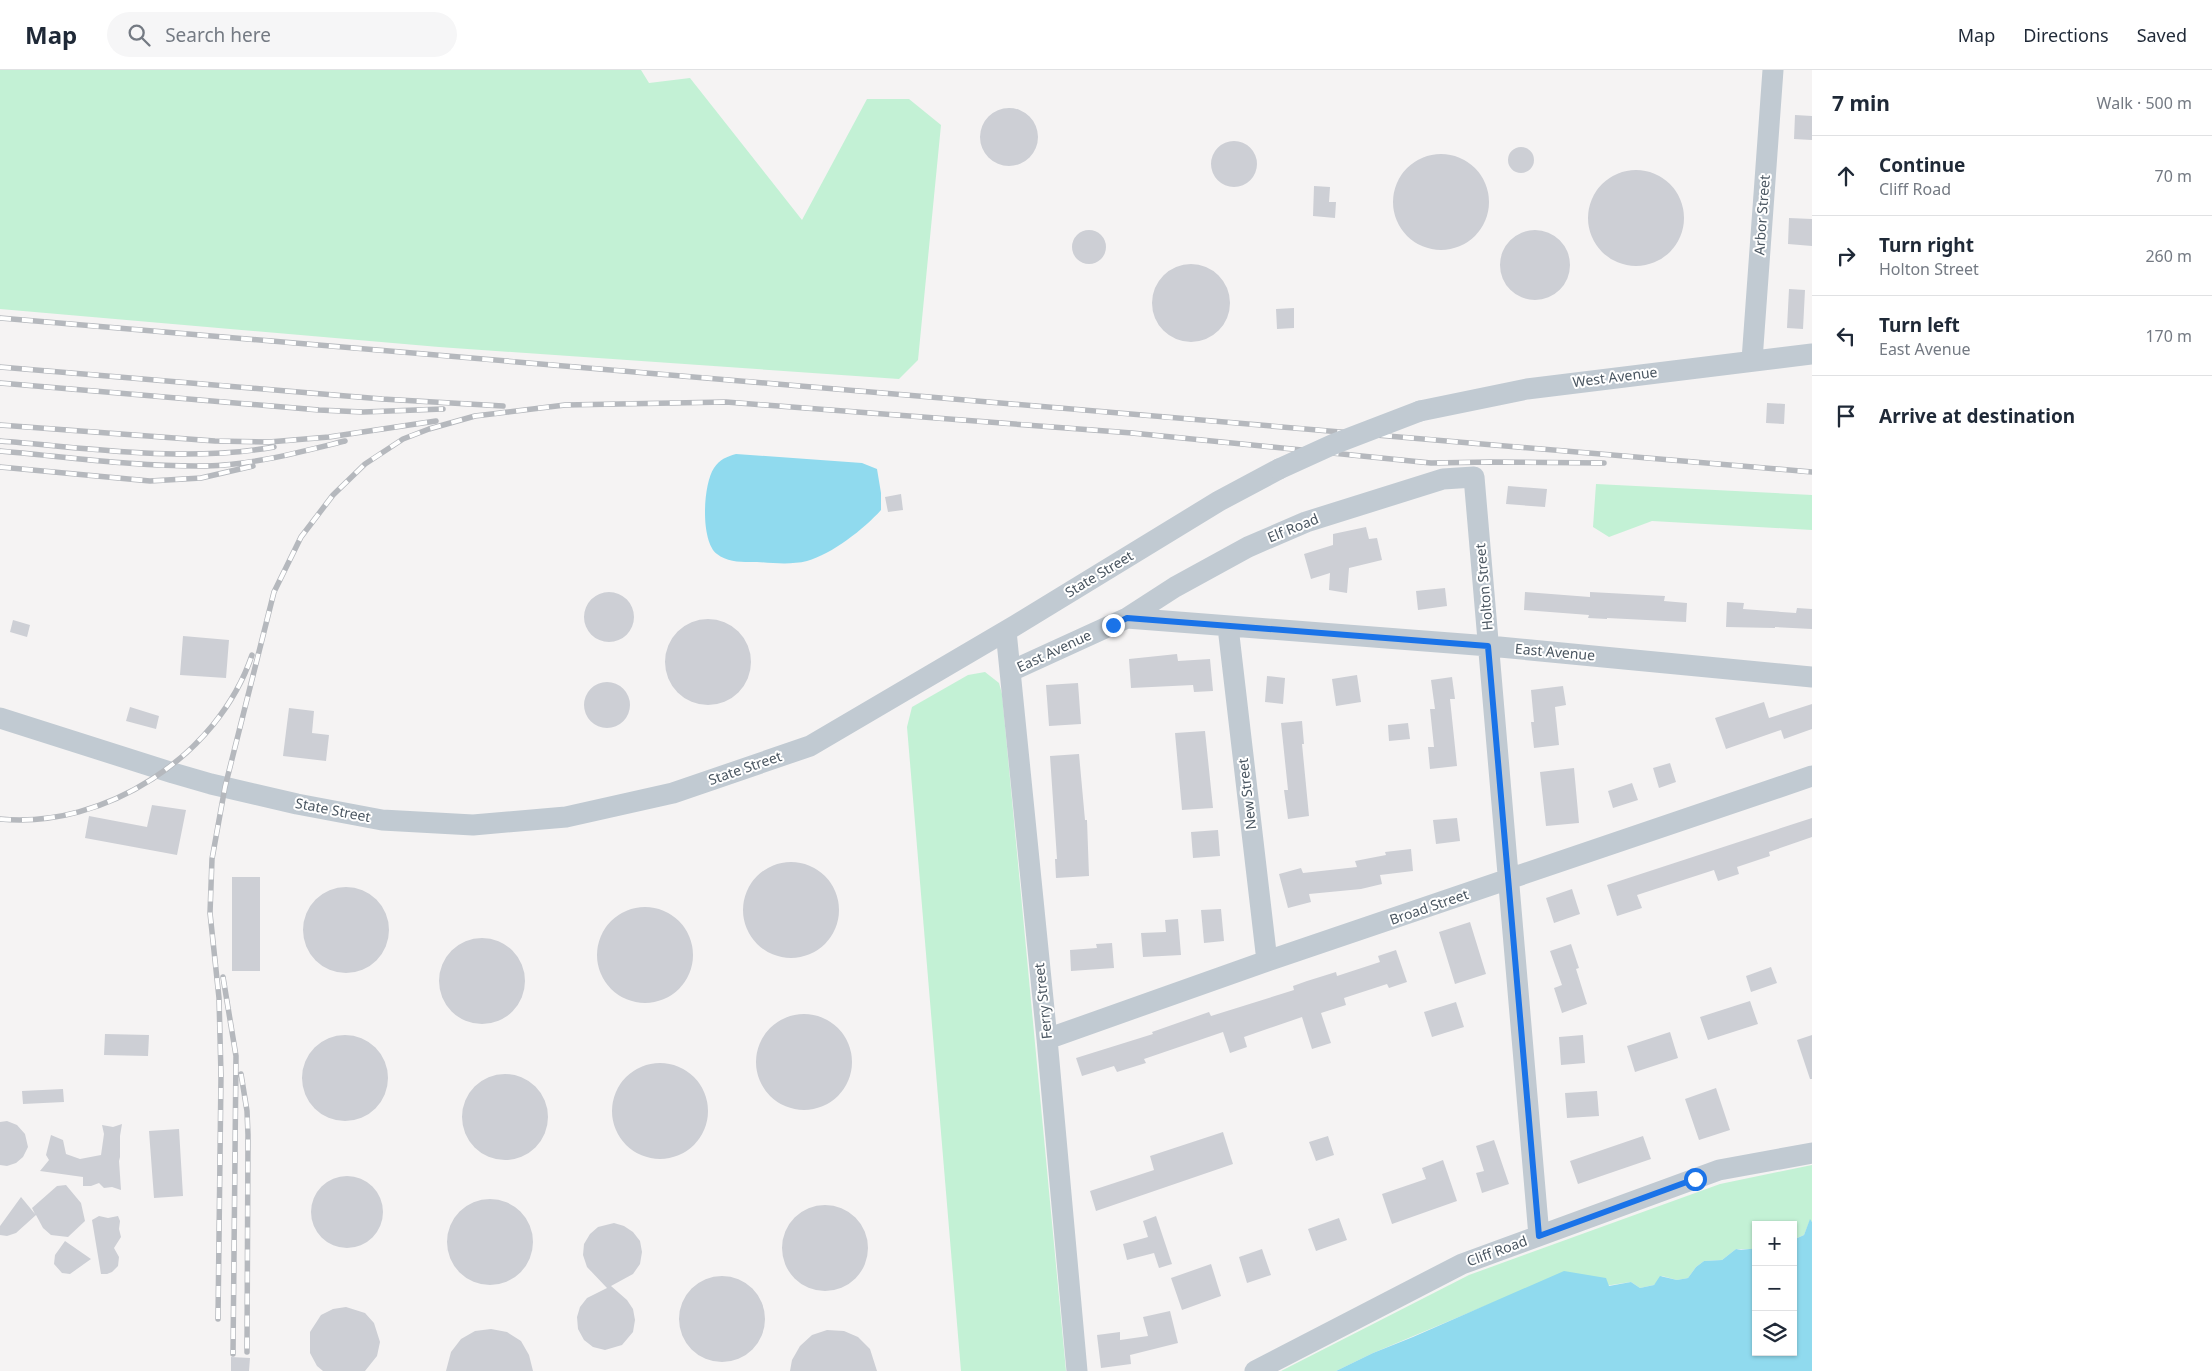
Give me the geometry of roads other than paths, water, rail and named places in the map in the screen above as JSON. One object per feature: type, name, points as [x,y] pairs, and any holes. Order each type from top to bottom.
[{"type":"street","name":"Arbor Street","points":[[1752,360],[1773,70]]},
{"type":"street","name":"West Avenue","points":[[1420,411],[1527,389],[1812,354]]},
{"type":"street","name":"State Street","points":[[0,718],[173,774],[288,802],[382,820],[473,826],[566,817],[672,793],[810,746],[1006,631],[1219,500],[1279,469],[1334,444],[1420,411]]},
{"type":"street","name":"Elf Road","points":[[1127,618],[1175,587],[1248,547],[1306,522],[1443,479],[1474,477]]},
{"type":"street","name":"Holton Street","points":[[1474,477],[1539,1236]]},
{"type":"street","name":"East Avenue","points":[[1010,671],[1127,618],[1488,646],[1812,677]]},
{"type":"street","name":"New Street","points":[[1228,627],[1267,961]]},
{"type":"street","name":"Ferry Street","points":[[1006,631],[1047,1039],[1077,1371]]},
{"type":"street","name":"Broad Street","points":[[1047,1039],[1267,961],[1812,776]]},
{"type":"street","name":"Cliff Road","points":[[1256,1371],[1460,1264],[1719,1170],[1812,1153]]},
{"type":"water","points":[[736,454],[862,463],[877,469],[881,493],[881,510],[847,540],[817,558],[795,563],[742,562],[726,559],[717,554],[708,537],[705,512],[707,486],[714,468],[719,462]]},
{"type":"water","points":[[1810,1219],[1812,1222],[1812,1371],[1336,1371],[1373,1353],[1564,1271],[1606,1278],[1609,1286],[1631,1282],[1640,1288],[1654,1285],[1660,1276],[1677,1280],[1688,1278],[1696,1267],[1704,1261],[1722,1260],[1736,1249],[1752,1249],[1752,1356],[1797,1356],[1797,1238],[1804,1235]]},
{"type":"railway","points":[[0,318],[1812,472]]},
{"type":"railway","points":[[0,367],[382,399],[503,406]]},
{"type":"railway","points":[[0,383],[319,410],[363,412],[443,409]]},
{"type":"railway","points":[[218,1319],[221,1075],[219,998],[210,913],[212,859],[225,787],[274,592],[301,537],[333,495],[365,464],[403,439],[429,429],[475,416],[565,405],[726,402],[1132,433],[1431,463],[1604,463]]},
{"type":"railway","points":[[0,425],[215,441],[269,442],[329,437],[436,421]]},
{"type":"railway","points":[[0,441],[137,453],[172,454],[240,452],[274,447]]},
{"type":"railway","points":[[0,451],[128,463],[206,466],[258,461],[345,441]]},
{"type":"railway","points":[[0,467],[150,481],[201,478],[253,466]]},
{"type":"railway","points":[[0,819],[40,819],[79,812],[117,798],[153,779],[185,754],[213,725],[236,691],[252,655]]},
{"type":"railway","points":[[223,977],[236,1056],[233,1354]]},
{"type":"railway","points":[[241,1074],[247,1111],[248,1135],[247,1352]]}]
